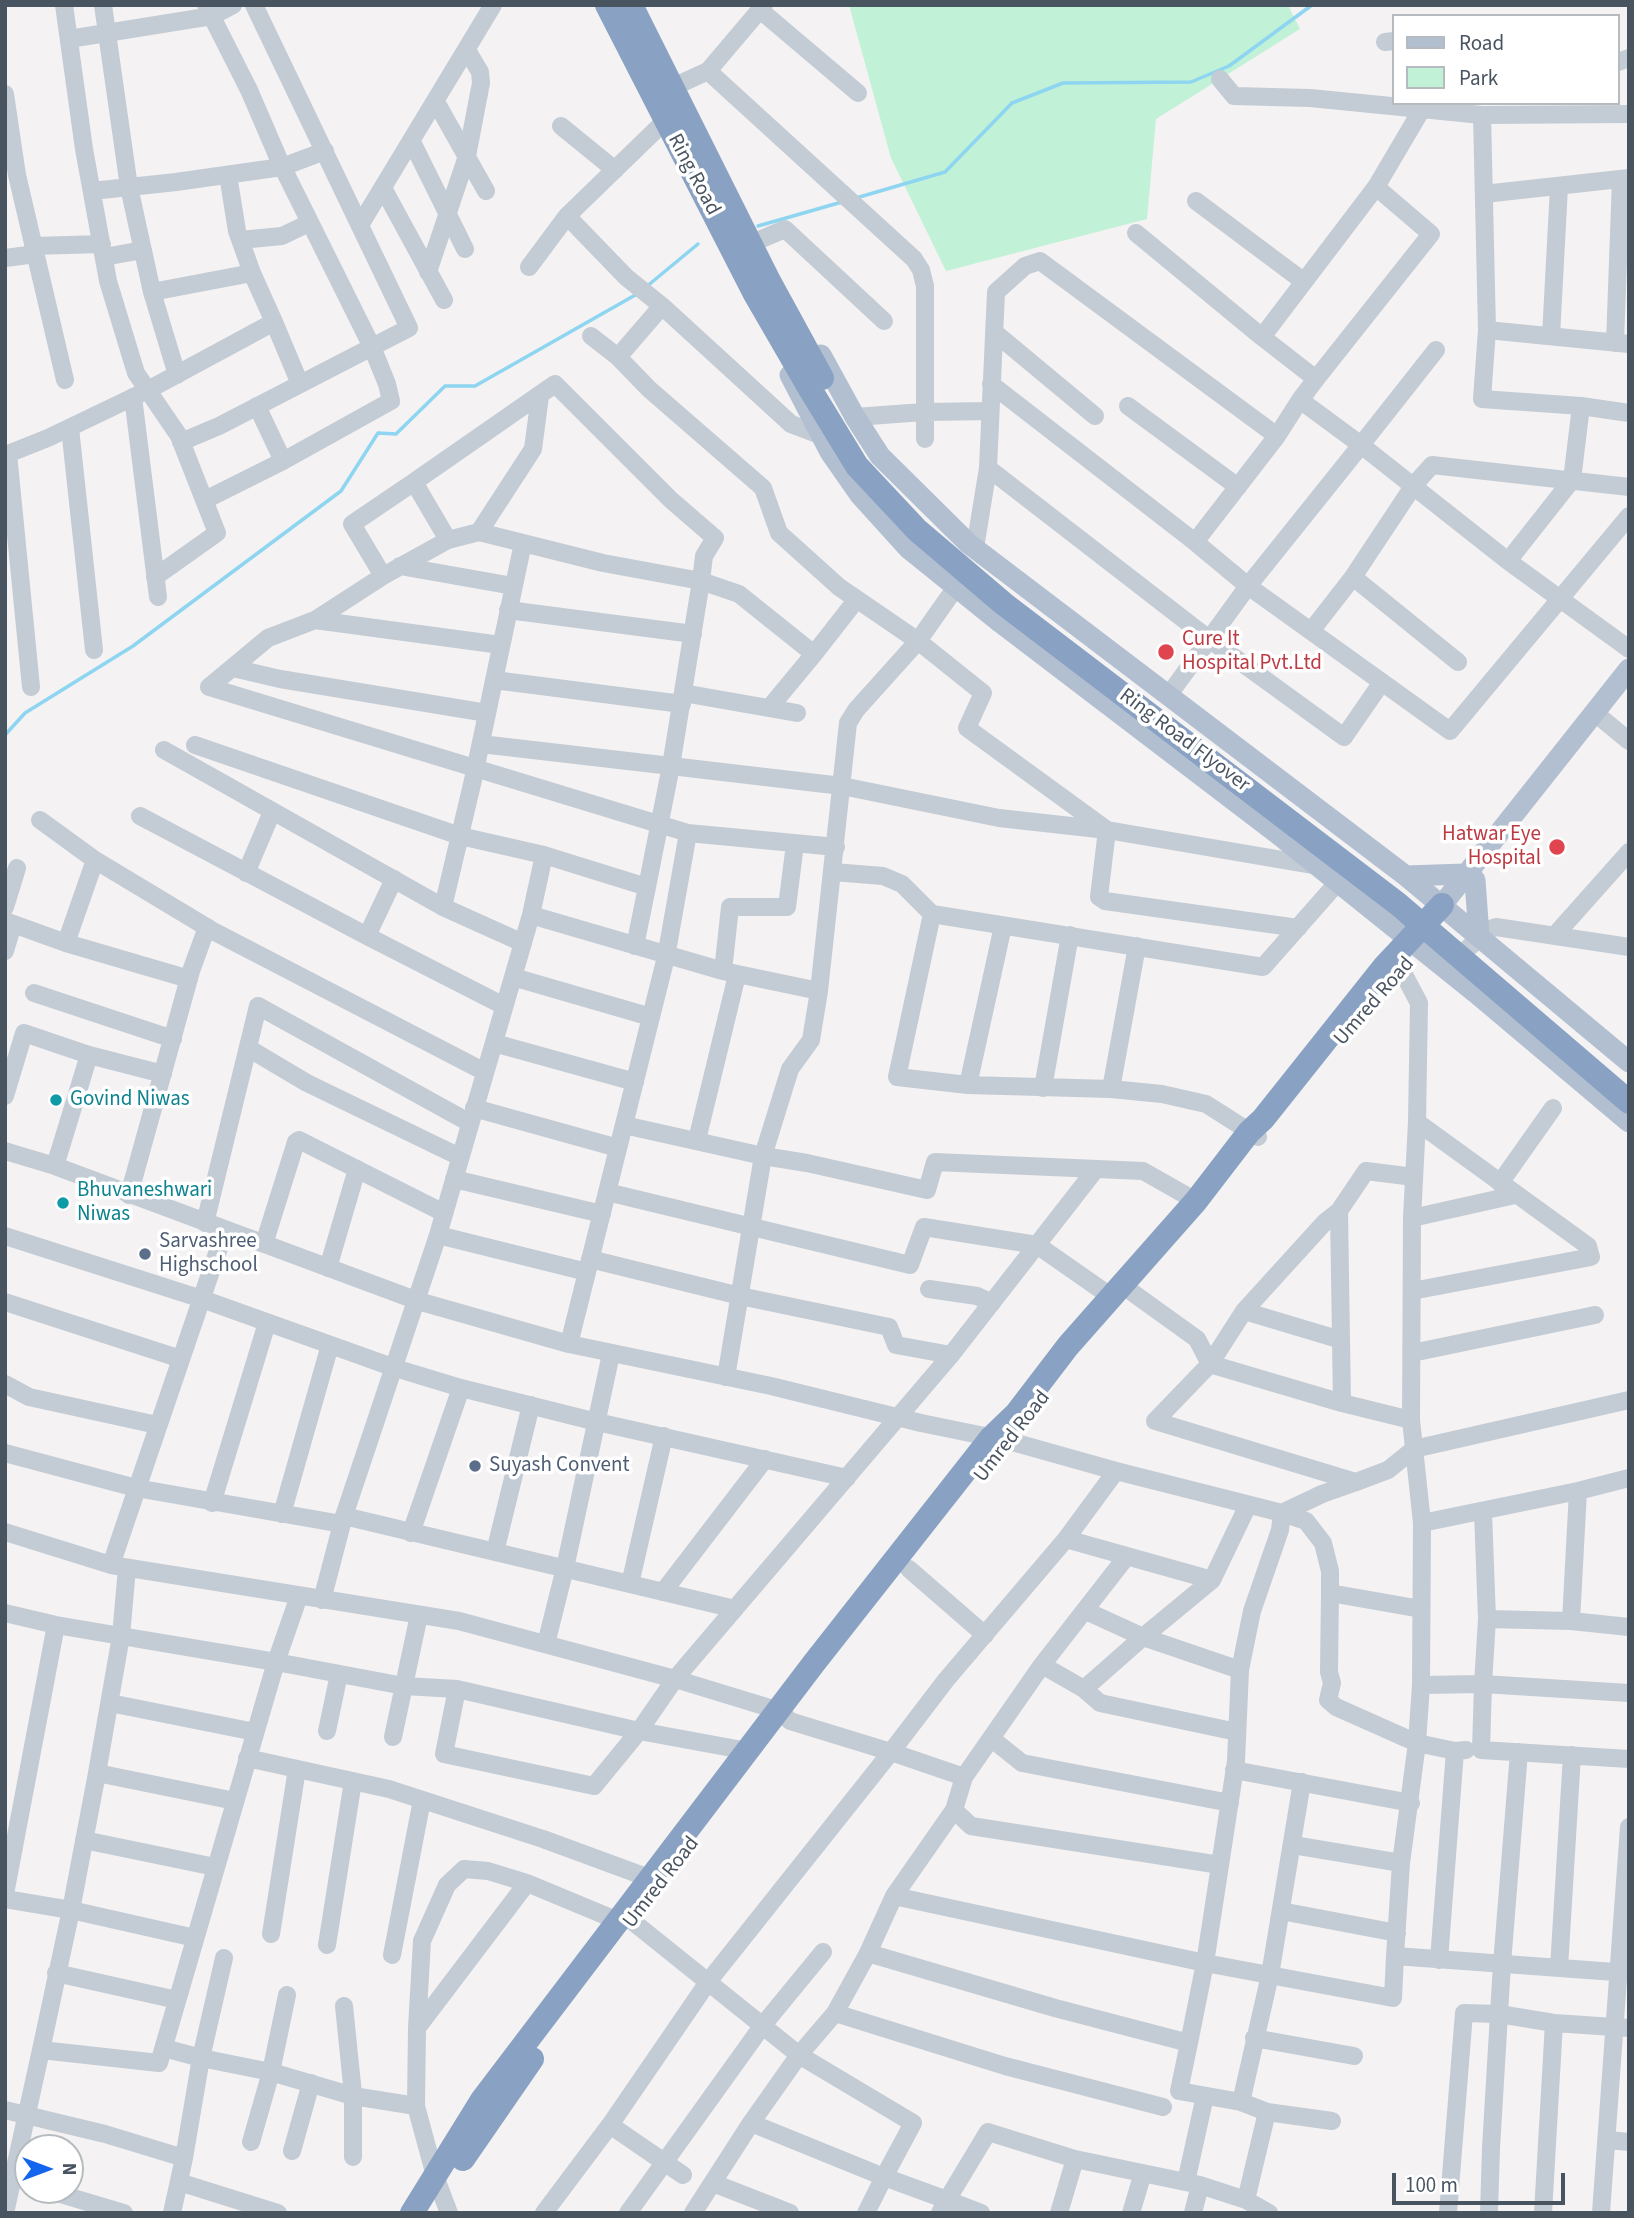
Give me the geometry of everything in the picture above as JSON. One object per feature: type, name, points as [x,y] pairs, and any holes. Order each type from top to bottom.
[{"type":"highway","name":"Ring Road","points":[[607,5],[755,294],[790,338]]},
{"type":"highway","name":"Ring Road","points":[[631,5],[750,244],[790,338]]},
{"type":"highway","name":"Ring Road Flyover","points":[[790,338],[858,466],[916,530],[1004,604],[1403,891],[1629,1102]]},
{"type":"highway","points":[[412,2213],[438,2198],[482,2100],[586,1971],[624,1920],[649,1878],[748,1751],[785,1716],[814,1662],[1000,1440],[1016,1414],[1069,1346],[1123,1296],[1145,1257],[1254,1135],[1263,1119],[1384,967],[1416,944],[1446,908]]},
{"type":"highway","name":"Umred Road","points":[[1123,1296],[1254,1135],[1402,971],[1416,944]]},
{"type":"highway","name":"Ring Road Flyover","points":[[1468,950],[1629,1086]]},
{"type":"highway","name":"Umred Road","points":[[624,1920],[785,1716],[909,1569],[1000,1440]]},
{"type":"main road","points":[[1629,1062],[1468,950],[1416,944],[908,548],[868,504],[820,435],[785,366],[790,338],[813,341],[880,456],[975,548],[1168,696],[1403,891],[1446,908],[1468,950],[1629,1122]]},
{"type":"main road","points":[[1599,716],[1629,669]]},
{"type":"main road","points":[[1446,908],[1599,716],[1629,686]]},
{"type":"main road","points":[[1403,891],[1470,877]]},
{"type":"main road","points":[[1468,950],[1470,877]]},
{"type":"street","points":[[64,5],[107,281],[141,394],[158,597]]},
{"type":"street","points":[[103,5],[129,187],[152,292],[177,374]]},
{"type":"street","points":[[69,39],[233,5]]},
{"type":"street","points":[[181,442],[409,328],[254,5]]},
{"type":"street","points":[[360,225],[493,5]]},
{"type":"street","points":[[673,87],[708,71],[762,8],[858,93]]},
{"type":"street","points":[[205,500],[283,461],[391,401],[372,347],[309,223],[209,11]]},
{"type":"street","points":[[428,272],[467,156],[481,83],[480,72],[467,50]]},
{"type":"street","points":[[708,71],[914,259],[921,270],[925,286],[925,439]]},
{"type":"street","points":[[1220,79],[1234,96],[1310,98],[1482,116],[1629,114]]},
{"type":"street","points":[[5,94],[14,200],[34,250],[65,380]]},
{"type":"street","points":[[436,102],[486,191]]},
{"type":"street","points":[[1262,337],[1376,187],[1422,109]]},
{"type":"street","points":[[1482,116],[1487,330],[1482,399],[1581,406],[1629,413]]},
{"type":"street","points":[[529,267],[567,216],[665,121]]},
{"type":"street","points":[[561,126],[615,170]]},
{"type":"street","points":[[412,142],[465,249]]},
{"type":"street","points":[[92,191],[282,167],[325,150]]},
{"type":"street","points":[[228,175],[240,240],[300,384]]},
{"type":"street","points":[[1484,194],[1625,179],[1622,343],[1487,330]]},
{"type":"street","points":[[1195,542],[1277,436],[1316,379],[1431,234],[1376,187]]},
{"type":"street","points":[[1551,336],[1559,187]]},
{"type":"street","points":[[383,188],[444,300]]},
{"type":"street","points":[[1196,201],[1303,281]]},
{"type":"street","points":[[567,216],[791,424],[820,435]]},
{"type":"street","points":[[240,240],[282,236],[309,223]]},
{"type":"street","points":[[750,244],[785,229],[884,321]]},
{"type":"street","points":[[1136,233],[1316,379]]},
{"type":"street","points":[[5,258],[34,250],[143,250]]},
{"type":"street","points":[[975,548],[988,468],[996,292],[1025,266],[1040,261],[1277,436]]},
{"type":"street","points":[[152,292],[252,273]]},
{"type":"street","points":[[618,357],[649,295]]},
{"type":"street","points":[[31,687],[14,601],[7,455],[141,394],[274,322]]},
{"type":"street","points":[[994,332],[1095,416]]},
{"type":"street","points":[[591,336],[618,357],[649,388],[763,488],[779,533],[839,587],[918,641],[983,693],[967,728],[1107,830]]},
{"type":"street","points":[[1168,696],[1248,586],[1436,350]]},
{"type":"street","points":[[383,576],[352,524],[540,397],[555,384],[671,500],[715,538],[704,556],[671,766],[635,946]]},
{"type":"street","points":[[991,384],[1248,586],[1450,731],[1629,516]]},
{"type":"street","points":[[141,394],[181,442],[217,533],[155,577]]},
{"type":"street","points":[[479,532],[533,449],[540,397]]},
{"type":"street","points":[[1300,400],[1414,485],[1508,561],[1629,649]]},
{"type":"street","points":[[257,406],[283,461]]},
{"type":"street","points":[[1128,406],[1238,487]]},
{"type":"street","points":[[1508,561],[1572,480],[1581,406]]},
{"type":"street","points":[[855,417],[990,411]]},
{"type":"street","points":[[70,428],[94,650]]},
{"type":"street","points":[[1311,631],[1353,577],[1414,485],[1432,466],[1629,487]]},
{"type":"street","points":[[988,468],[1209,639],[1344,737],[1382,682]]},
{"type":"street","points":[[414,482],[448,540]]},
{"type":"street","points":[[814,654],[738,594],[701,581],[603,563],[479,532],[448,540],[383,576],[315,620],[268,638],[209,687],[688,833],[836,846]]},
{"type":"street","points":[[443,907],[481,744],[523,543]]},
{"type":"street","points":[[400,566],[513,586]]},
{"type":"street","points":[[1353,577],[1458,662]]},
{"type":"street","points":[[726,1377],[763,1156],[790,1069],[811,1040],[833,872],[848,723],[856,710],[918,641],[956,587]]},
{"type":"street","points":[[770,707],[857,599]]},
{"type":"street","points":[[508,610],[693,634]]},
{"type":"street","points":[[315,620],[501,645]]},
{"type":"street","points":[[233,668],[280,679],[487,713]]},
{"type":"street","points":[[494,680],[770,707],[797,713]]},
{"type":"street","points":[[1599,716],[1629,741]]},
{"type":"street","points":[[481,744],[842,786],[999,818],[1107,830],[1318,866]]},
{"type":"street","points":[[195,745],[460,836],[544,855],[647,887]]},
{"type":"street","points":[[164,750],[443,907],[523,943]]},
{"type":"street","points":[[246,873],[272,812]]},
{"type":"street","points":[[140,816],[504,1006]]},
{"type":"street","points":[[40,820],[95,860],[208,927],[485,1072]]},
{"type":"street","points":[[1107,830],[1099,897],[1105,901],[1298,928]]},
{"type":"street","points":[[569,1344],[666,957],[688,833]]},
{"type":"street","points":[[697,1140],[730,973],[730,907],[787,907],[795,844]]},
{"type":"street","points":[[1556,934],[1629,852]]},
{"type":"street","points":[[322,1600],[343,1520],[438,1235],[531,915],[544,855]]},
{"type":"street","points":[[66,943],[95,860]]},
{"type":"street","points":[[5,907],[17,868]]},
{"type":"street","points":[[833,872],[883,876],[902,884],[932,914],[1263,967],[1338,882]]},
{"type":"street","points":[[367,936],[394,880]]},
{"type":"street","points":[[932,914],[897,1077],[968,1084],[1111,1089],[1162,1094],[1206,1104],[1254,1135]]},
{"type":"street","points":[[531,915],[666,957],[819,991]]},
{"type":"street","points":[[5,951],[9,923],[66,943],[189,978]]},
{"type":"street","points":[[968,1084],[1003,926]]},
{"type":"street","points":[[129,1195],[189,978],[208,927]]},
{"type":"street","points":[[1468,950],[1496,927],[1629,947]]},
{"type":"street","points":[[1043,1088],[1070,935]]},
{"type":"street","points":[[1111,1089],[1137,946]]},
{"type":"street","points":[[894,1896],[1205,1963],[1393,1998],[1401,1863],[1411,1803],[1422,1685],[1422,1522],[1411,1420],[1412,1219],[1418,1122],[1419,1003],[1402,971]]},
{"type":"street","points":[[513,977],[651,1017]]},
{"type":"street","points":[[34,993],[173,1039]]},
{"type":"street","points":[[205,1223],[258,1006],[472,1116],[618,1148]]},
{"type":"street","points":[[5,1096],[24,1033],[89,1055],[163,1074]]},
{"type":"street","points":[[494,1043],[635,1082]]},
{"type":"street","points":[[248,1048],[307,1083],[460,1157]]},
{"type":"street","points":[[55,1166],[89,1055]]},
{"type":"street","points":[[1500,1183],[1553,1108]]},
{"type":"street","points":[[1412,1291],[1591,1257],[1588,1246],[1418,1122]]},
{"type":"street","points":[[624,1125],[928,1190],[935,1162],[1143,1171],[1196,1201]]},
{"type":"street","points":[[264,1244],[296,1142],[299,1140],[444,1213]]},
{"type":"street","points":[[5,1151],[55,1166],[418,1301],[569,1344],[1000,1440],[1306,1521],[1323,1543],[1330,1571],[1329,1672],[1332,1683],[1328,1700],[1336,1707],[1417,1743],[1455,1751],[1481,1750],[1629,1759]]},
{"type":"street","points":[[328,1268],[357,1169]]},
{"type":"street","points":[[457,1689],[444,1754],[594,1786],[639,1731],[675,1679],[951,1355],[1096,1169]]},
{"type":"street","points":[[1356,1482],[1155,1421],[1210,1364],[1244,1311],[1325,1222],[1339,1212],[1366,1171],[1414,1177]]},
{"type":"street","points":[[454,1178],[601,1214]]},
{"type":"street","points":[[607,1192],[910,1265],[924,1227],[1037,1245],[1197,1339],[1210,1364],[1342,1403],[1411,1420]]},
{"type":"street","points":[[1412,1219],[1515,1195]]},
{"type":"street","points":[[1339,1212],[1342,1403]]},
{"type":"street","points":[[24,2134],[71,1910],[110,1703],[121,1636],[119,1566],[136,1488],[225,1230]]},
{"type":"street","points":[[438,1235],[889,1327],[896,1345],[951,1355]]},
{"type":"street","points":[[5,1236],[202,1298],[395,1368],[461,1388],[597,1422],[847,1478]]},
{"type":"street","points":[[929,1289],[977,1296],[992,1303]]},
{"type":"street","points":[[5,1302],[181,1359]]},
{"type":"street","points":[[1244,1311],[1342,1340]]},
{"type":"street","points":[[1412,1353],[1595,1315]]},
{"type":"street","points":[[212,1503],[267,1323]]},
{"type":"street","points":[[282,1514],[330,1345]]},
{"type":"street","points":[[546,1644],[611,1354]]},
{"type":"street","points":[[5,1384],[29,1397],[157,1426]]},
{"type":"street","points":[[411,1533],[461,1388]]},
{"type":"street","points":[[1282,1513],[1322,1494],[1388,1470],[1414,1450],[1629,1400]]},
{"type":"street","points":[[495,1552],[531,1405]]},
{"type":"street","points":[[630,1584],[664,1436]]},
{"type":"street","points":[[5,1453],[136,1488],[212,1503],[343,1520],[411,1533],[735,1609]]},
{"type":"street","points":[[663,1592],[765,1459]]},
{"type":"street","points":[[544,2213],[610,2125],[708,1982],[946,1680],[1066,1539],[1116,1471]]},
{"type":"street","points":[[1422,1522],[1483,1512],[1629,1478]]},
{"type":"street","points":[[1571,1621],[1578,1491]]},
{"type":"street","points":[[1084,1689],[1212,1580],[1248,1505]]},
{"type":"street","points":[[1481,1750],[1486,1619],[1483,1512]]},
{"type":"street","points":[[1282,1513],[1280,1530],[1252,1611],[1240,1670],[1230,1803],[1205,1963],[1179,2091],[1241,2102],[1267,2112],[1332,2121]]},
{"type":"street","points":[[5,1532],[119,1566],[459,1621],[675,1679],[964,1777]]},
{"type":"street","points":[[1066,1539],[1212,1580]]},
{"type":"street","points":[[693,2213],[799,2055],[835,2012],[868,1953],[894,1896],[954,1810],[964,1777],[1042,1665],[1127,1556]]},
{"type":"street","points":[[909,1569],[985,1635]]},
{"type":"street","points":[[1330,1593],[1421,1609]]},
{"type":"street","points":[[41,2050],[159,2063],[234,1801],[299,1596]]},
{"type":"street","points":[[1086,1611],[1143,1637],[1240,1670]]},
{"type":"street","points":[[5,1613],[56,1625],[404,1686],[457,1689],[639,1731],[748,1751]]},
{"type":"street","points":[[393,1737],[419,1615]]},
{"type":"street","points":[[1486,1619],[1571,1621],[1629,1627]]},
{"type":"street","points":[[56,1625],[5,1897],[195,1938]]},
{"type":"street","points":[[1042,1665],[1084,1689],[1100,1703],[1237,1732]]},
{"type":"street","points":[[327,1731],[339,1674]]},
{"type":"street","points":[[1422,1685],[1483,1684],[1629,1693]]},
{"type":"street","points":[[110,1703],[255,1732]]},
{"type":"street","points":[[992,1739],[1022,1763],[1230,1803]]},
{"type":"street","points":[[1438,1960],[1455,1751]]},
{"type":"street","points":[[1489,2213],[1490,2148],[1519,1752]]},
{"type":"street","points":[[1559,1968],[1572,1755]]},
{"type":"street","points":[[247,1758],[389,1789],[543,1839],[649,1878]]},
{"type":"street","points":[[271,1934],[298,1769]]},
{"type":"street","points":[[1234,1770],[1411,1803]]},
{"type":"street","points":[[97,1773],[234,1801]]},
{"type":"street","points":[[327,1945],[354,1781]]},
{"type":"street","points":[[1241,2102],[1270,1975],[1302,1782]]},
{"type":"street","points":[[392,1955],[422,1800]]},
{"type":"street","points":[[954,1810],[971,1826],[1220,1865]]},
{"type":"street","points":[[1601,2213],[1608,2140],[1620,2080],[1629,1827]]},
{"type":"street","points":[[85,1840],[215,1867]]},
{"type":"street","points":[[1293,1845],[1401,1863]]},
{"type":"street","points":[[438,2198],[416,2106],[422,1941],[447,1885],[464,1869],[488,1871],[527,1883],[624,1920],[764,2025],[799,2055],[912,2123],[866,2213]]},
{"type":"street","points":[[417,2028],[527,1883]]},
{"type":"street","points":[[1281,1911],[1397,1933]]},
{"type":"street","points":[[628,2213],[764,2025],[823,1952]]},
{"type":"street","points":[[868,1953],[1055,2008],[1189,2043]]},
{"type":"street","points":[[1395,1956],[1624,1973]]},
{"type":"street","points":[[172,2213],[201,2058],[224,1958]]},
{"type":"street","points":[[57,1973],[177,2000]]},
{"type":"street","points":[[251,2142],[271,2072],[288,1995]]},
{"type":"street","points":[[344,2006],[353,2096],[353,2157]]},
{"type":"street","points":[[835,2012],[1005,2066],[1163,2107]]},
{"type":"street","points":[[1448,2213],[1464,2013],[1622,2027]]},
{"type":"street","points":[[1543,2213],[1555,2023]]},
{"type":"street","points":[[1254,2038],[1354,2056]]},
{"type":"street","points":[[164,2048],[271,2072],[353,2096],[416,2106]]},
{"type":"street","points":[[292,2151],[311,2083]]},
{"type":"street","points":[[1193,2213],[1193,2183],[1205,2096]]},
{"type":"street","points":[[5,2110],[105,2134],[184,2158]]},
{"type":"street","points":[[1246,2200],[1267,2112]]},
{"type":"street","points":[[751,2123],[884,2177],[944,2206],[981,2213]]},
{"type":"street","points":[[610,2125],[683,2175]]},
{"type":"street","points":[[944,2206],[988,2132],[1075,2159],[1193,2183],[1246,2200],[1269,2213]]},
{"type":"street","points":[[1608,2140],[1629,2142]]},
{"type":"street","points":[[1059,2213],[1075,2159]]},
{"type":"street","points":[[1131,2213],[1143,2173]]},
{"type":"street","points":[[179,2182],[249,2208],[278,2213]]},
{"type":"street","points":[[713,2183],[790,2213]]},
{"type":"street","points":[[5,2213],[14,2184]]},
{"type":"street","points":[[84,2201],[124,2213]]},
{"type":"green space","points":[[849,5],[1288,5],[1300,29],[1156,119],[1147,219],[946,271],[891,158]]},
{"type":"waterway","points":[[856,198],[945,172],[1012,103],[1063,83],[1191,82],[1229,66],[1312,5]]},
{"type":"waterway","points":[[758,226],[842,202]]},
{"type":"waterway","points":[[646,287],[698,244]]},
{"type":"waterway","points":[[5,735],[25,713],[133,646],[341,491],[378,433],[396,434],[445,386],[475,386],[637,294]]},
{"type":"place","name":"Cure It Hospital Pvt.Ltd","points":[[1166,652]]},
{"type":"place","name":"Hatwar Eye Hospital","points":[[1557,847]]},
{"type":"place","name":"Govind Niwas","points":[[56,1100]]},
{"type":"place","name":"Bhuvaneshwari Niwas","points":[[63,1203]]},
{"type":"place","name":"Sarvashree Highschool","points":[[145,1254]]},
{"type":"place","name":"Suyash Convent","points":[[475,1466]]}]
